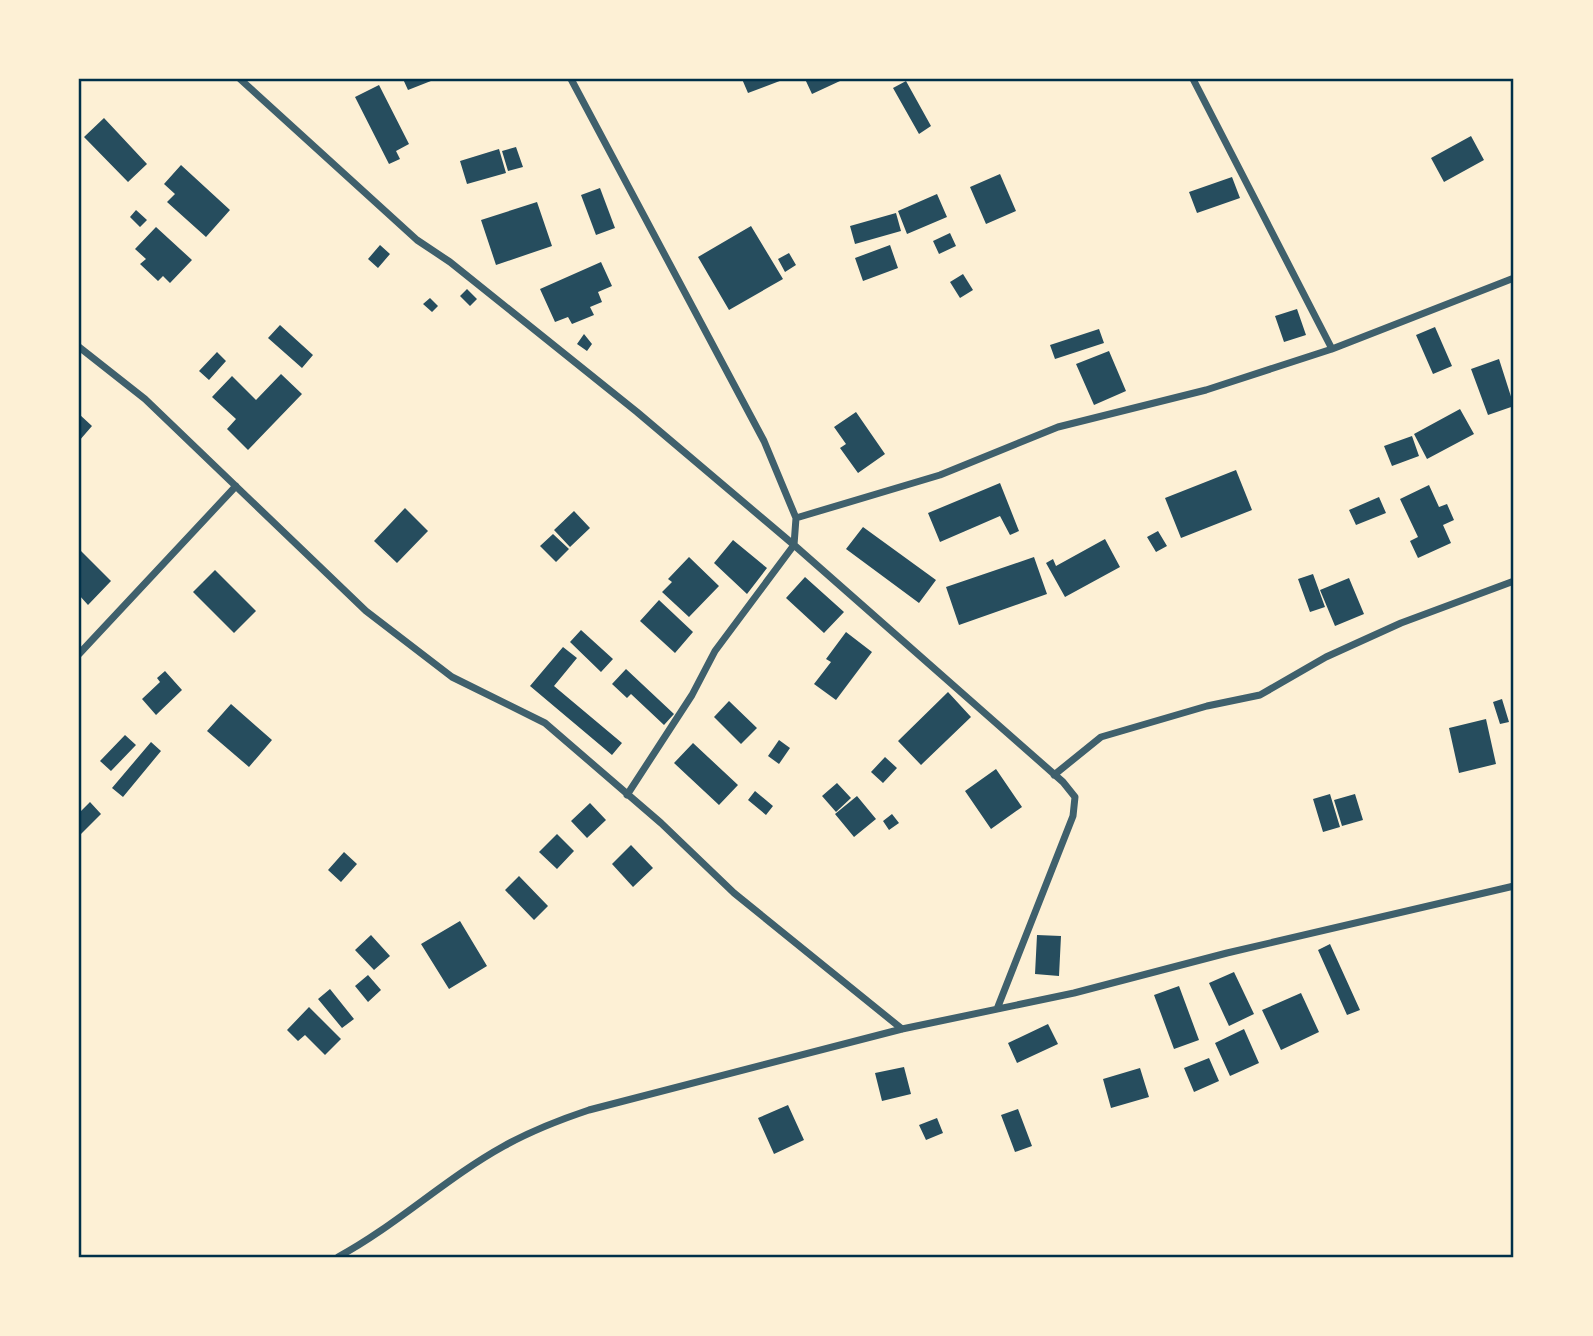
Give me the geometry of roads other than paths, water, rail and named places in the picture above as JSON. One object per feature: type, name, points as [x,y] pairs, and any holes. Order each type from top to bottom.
[{"type":"street","points":[[240,79],[417,240],[450,262],[637,412],[794,545],[1054,775],[1075,797],[1073,816],[997,1009]]},
{"type":"street","points":[[571,79],[764,441],[796,518],[794,545],[715,651],[692,695],[627,795]]},
{"type":"street","points":[[1193,79],[1332,349]]},
{"type":"street","points":[[796,518],[940,475],[1058,427],[1206,390],[1332,349],[1514,278]]},
{"type":"street","points":[[79,347],[145,399],[325,574],[399,637],[452,677],[545,723],[662,823],[734,893],[902,1029]]},
{"type":"street","points":[[79,654],[236,486]]},
{"type":"street","points":[[1054,775],[1101,737],[1207,706],[1260,695],[1326,657],[1401,623],[1514,581]]},
{"type":"street","points":[[338,1257],[369,1240],[502,1147],[561,1119],[902,1029],[997,1009],[1514,886]]}]
